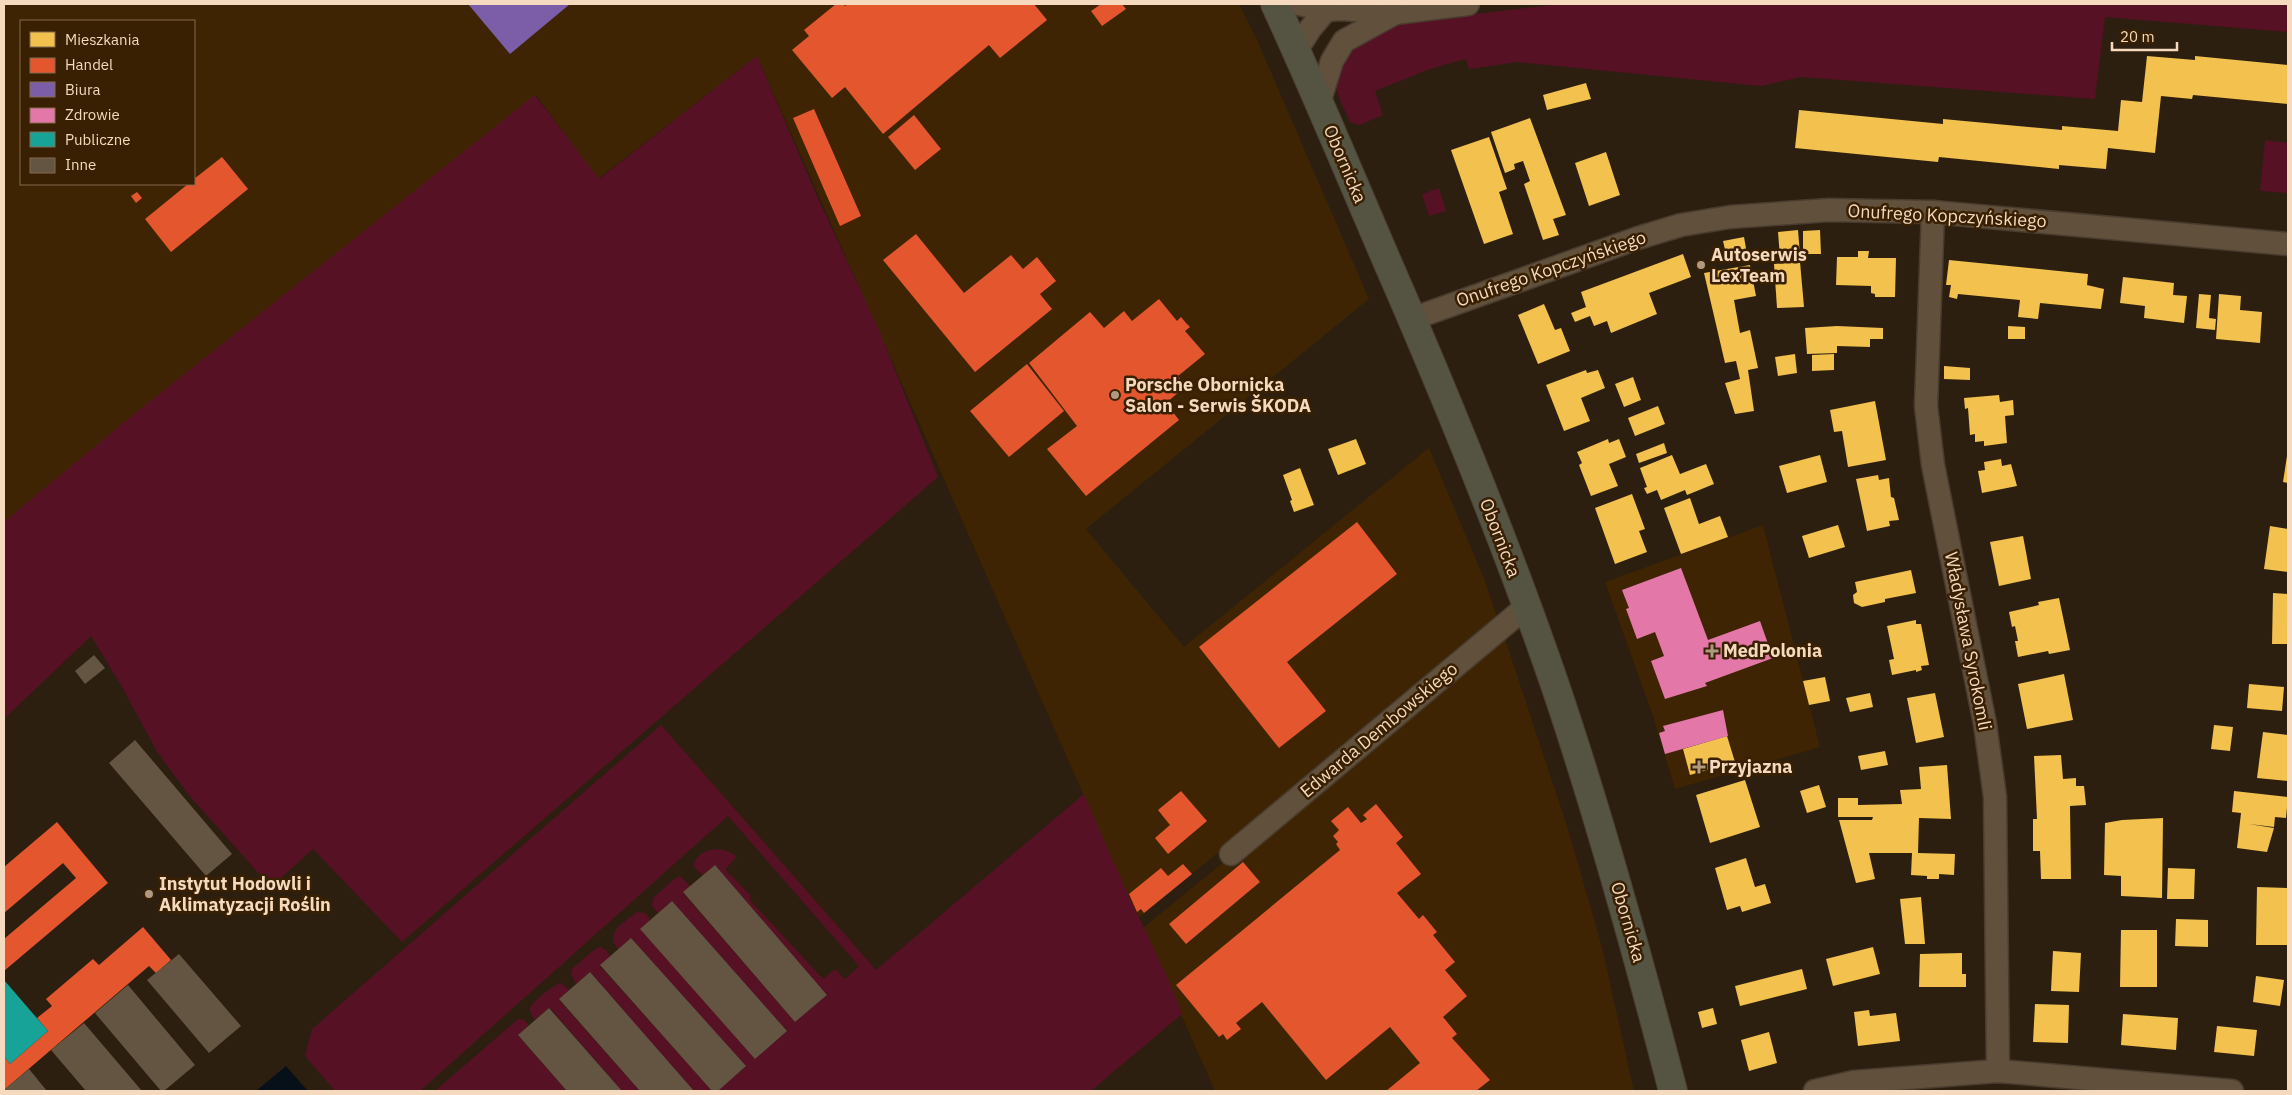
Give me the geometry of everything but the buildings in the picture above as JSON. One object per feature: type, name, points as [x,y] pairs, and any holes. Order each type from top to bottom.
[{"type":"main road","name":"Obornicka","points":[[1275,4],[1412,319],[1527,606],[1568,723],[1600,826],[1673,1091]]},
{"type":"street","points":[[1299,4],[1326,10],[1342,8],[1395,13],[1468,4]]},
{"type":"street","points":[[1296,50],[1326,10]]},
{"type":"street","points":[[1296,50],[1344,41],[1395,13]]},
{"type":"street","points":[[1319,103],[1332,61],[1344,41]]},
{"type":"street","name":"Onufrego Kopczyńskiego","points":[[1412,319],[1638,238],[1681,225],[1730,217],[1829,210],[1933,212],[2288,244]]},
{"type":"street","name":"Władysława Syrokomli","points":[[1933,212],[1926,406],[1933,465],[1985,724],[1995,797],[1998,1071]]},
{"type":"street","name":"Edwarda Dembowskiego","points":[[1231,854],[1527,606]]},
{"type":"street","points":[[1814,1091],[1854,1082],[1998,1071],[2232,1091]]},
{"type":"shaded area","points":[[4,4],[1239,4],[1257,40],[1369,299],[1086,529],[1184,647],[1429,448],[1485,581],[1499,623],[1138,918],[757,56],[598,179],[536,95],[4,522]]},
{"type":"shaded area","points":[[1561,4],[2288,4],[2288,32],[2105,17],[2095,99],[1801,77],[1761,86],[1517,62],[1469,69],[1466,59],[1430,69],[1375,91],[1383,115],[1360,125],[1351,123],[1342,104],[1336,83],[1338,70],[1343,60],[1361,42],[1384,30],[1407,22]]},
{"type":"shaded area","points":[[757,56],[817,196],[878,328],[938,477],[402,942],[313,849],[271,887],[188,794],[156,750],[121,685],[91,636],[4,719],[4,522],[127,420],[535,95],[599,179]]},
{"type":"shaded area","points":[[2265,140],[2288,143],[2288,193],[2260,191]]},
{"type":"shaded area","points":[[1439,188],[1446,211],[1429,216],[1422,194]]},
{"type":"shaded area","name":"MedPolonia","points":[[1763,525],[1820,747],[1675,789],[1654,719],[1605,582]]},
{"type":"shaded area","points":[[1503,633],[1568,829],[1602,947],[1634,1091],[1215,1091],[1143,928]]},
{"type":"shaded area","points":[[661,725],[876,970],[1084,794],[1126,890],[1170,983],[1182,1014],[1091,1091],[718,1091],[746,1066],[631,938],[618,949],[613,938],[617,928],[637,912],[645,913],[755,1059],[787,1031],[672,901],[658,913],[652,906],[653,898],[674,879],[680,876],[690,886],[683,893],[795,1022],[827,995],[715,865],[703,875],[693,866],[701,854],[706,851],[719,849],[732,853],[737,857],[725,869],[751,896],[750,900],[823,979],[835,969],[845,979],[859,966],[728,816],[420,1091],[335,1091],[305,1056],[312,1029]]},
{"type":"shaded area","points":[[601,947],[610,956],[600,966],[712,1091],[694,1091],[590,972],[576,984],[571,974],[572,969],[595,949]]},
{"type":"shaded area","points":[[561,983],[569,990],[559,1000],[640,1091],[622,1091],[550,1008],[535,1020],[530,1012],[531,1006],[554,986]]},
{"type":"shaded area","points":[[518,1019],[524,1020],[529,1025],[518,1035],[567,1091],[435,1091]]},
{"type":"shaded area","points":[[286,1066],[308,1091],[256,1091]]},
{"type":"place","name":"Autoserwis LexTeam","points":[[1701,265]]},
{"type":"place","name":"Porsche Obornicka Salon - Serwis ŠKODA","points":[[1115,395]]},
{"type":"place","name":"MedPolonia","points":[[1712,651]]},
{"type":"place","name":"Przyjazna","points":[[1699,767]]},
{"type":"place","name":"Instytut Hodowli i Aklimatyzacji Roślin","points":[[149,894]]}]
